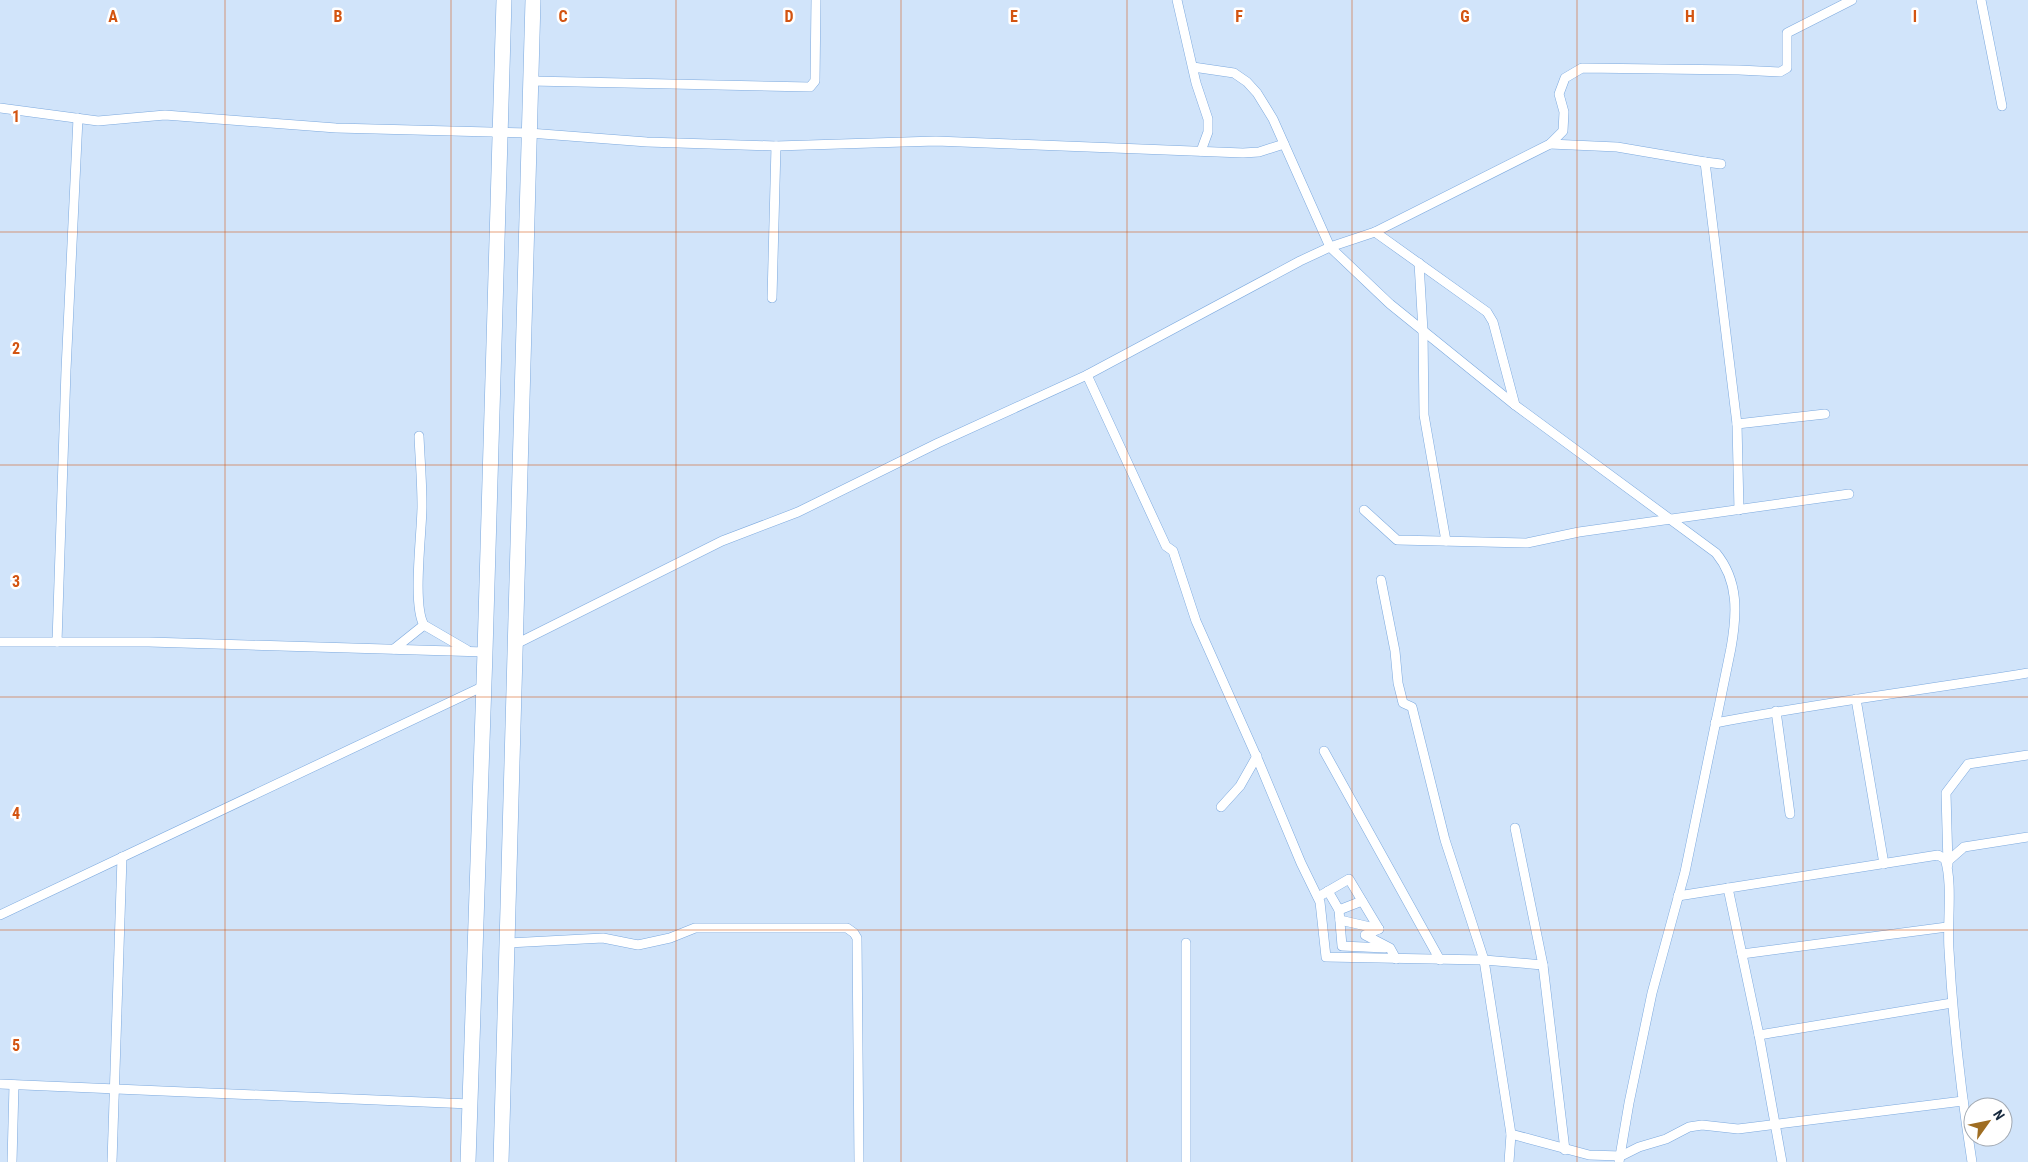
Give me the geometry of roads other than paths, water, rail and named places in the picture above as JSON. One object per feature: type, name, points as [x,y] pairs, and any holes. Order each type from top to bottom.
[{"type":"highway","points":[[468,1162],[504,0]]},
{"type":"highway","points":[[501,1162],[534,0]]},
{"type":"street","points":[[531,81],[810,87],[815,81],[816,0]]},
{"type":"street","points":[[1178,0],[1196,83],[1208,119],[1208,132],[1201,151]]},
{"type":"street","points":[[516,644],[722,541],[798,512],[938,443],[1087,375],[1330,246],[1375,232],[1550,144],[1563,131],[1564,112],[1559,94],[1565,78],[1582,68],[1780,72],[1787,68],[1787,33],[1852,0]]},
{"type":"street","points":[[1981,0],[2002,106]]},
{"type":"street","points":[[1193,67],[1234,73],[1241,76],[1257,93],[1273,118],[1330,246],[1390,304],[1514,405],[1716,553],[1724,563],[1734,591],[1736,618],[1695,826],[1652,993],[1629,1103],[1620,1159]]},
{"type":"street","points":[[0,108],[98,120],[165,115],[336,128],[529,133],[647,142],[776,146],[936,141],[1259,152],[1284,144]]},
{"type":"street","points":[[57,642],[66,370],[78,118]]},
{"type":"street","points":[[1550,144],[1617,147],[1721,164]]},
{"type":"street","points":[[772,298],[776,146]]},
{"type":"street","points":[[1705,162],[1737,424],[1740,510]]},
{"type":"street","points":[[1375,232],[1487,312],[1493,322],[1514,405]]},
{"type":"street","points":[[1419,263],[1423,331],[1424,415],[1446,541]]},
{"type":"street","points":[[1087,375],[1166,546],[1173,551],[1196,621],[1257,756],[1301,863],[1320,902],[1326,957],[1484,960],[1543,965]]},
{"type":"street","points":[[1737,424],[1825,414]]},
{"type":"street","points":[[419,436],[422,506],[418,601],[421,620],[424,625],[467,651]]},
{"type":"street","points":[[1364,510],[1397,540],[1527,543],[1579,532],[1849,494]]},
{"type":"street","points":[[1381,580],[1403,702],[1412,708],[1445,840],[1484,960],[1511,1134],[1509,1162]]},
{"type":"street","points":[[394,649],[424,625]]},
{"type":"street","points":[[0,642],[149,642],[485,652]]},
{"type":"street","points":[[1715,723],[1776,711],[2028,673]]},
{"type":"street","points":[[0,915],[484,686]]},
{"type":"street","points":[[1856,699],[1884,864]]},
{"type":"street","points":[[1776,711],[1790,814]]},
{"type":"street","points":[[1324,751],[1440,960]]},
{"type":"street","points":[[1511,1134],[1589,1156],[1620,1159],[1639,1147],[1666,1139],[1689,1127],[1702,1125],[1738,1129],[1963,1102],[1952,1003],[1947,927],[1949,880],[1946,793],[1968,764],[2028,755]]},
{"type":"street","points":[[1221,808],[1240,786],[1257,756]]},
{"type":"street","points":[[1515,828],[1543,965],[1565,1150]]},
{"type":"street","points":[[1948,861],[1964,847],[2028,837]]},
{"type":"street","points":[[1678,896],[1938,855],[1945,859],[1949,880]]},
{"type":"street","points":[[112,1162],[122,857]]},
{"type":"street","points":[[1318,898],[1349,880],[1379,929]]},
{"type":"street","points":[[1728,888],[1759,1034],[1782,1162]]},
{"type":"street","points":[[1328,891],[1338,910],[1342,946],[1390,948]]},
{"type":"street","points":[[1338,910],[1362,901]]},
{"type":"street","points":[[1340,920],[1379,929]]},
{"type":"street","points":[[1742,954],[1947,927]]},
{"type":"street","points":[[508,943],[603,938],[638,945],[670,938],[695,928],[847,928],[857,938],[858,1162]]},
{"type":"street","points":[[1379,929],[1365,935],[1390,948],[1396,959]]},
{"type":"street","points":[[1186,943],[1186,1162]]},
{"type":"street","points":[[1759,1034],[1952,1003]]},
{"type":"street","points":[[0,1084],[470,1104]]},
{"type":"street","points":[[12,1162],[14,1085]]},
{"type":"street","points":[[1970,1147],[1972,1162]]}]
